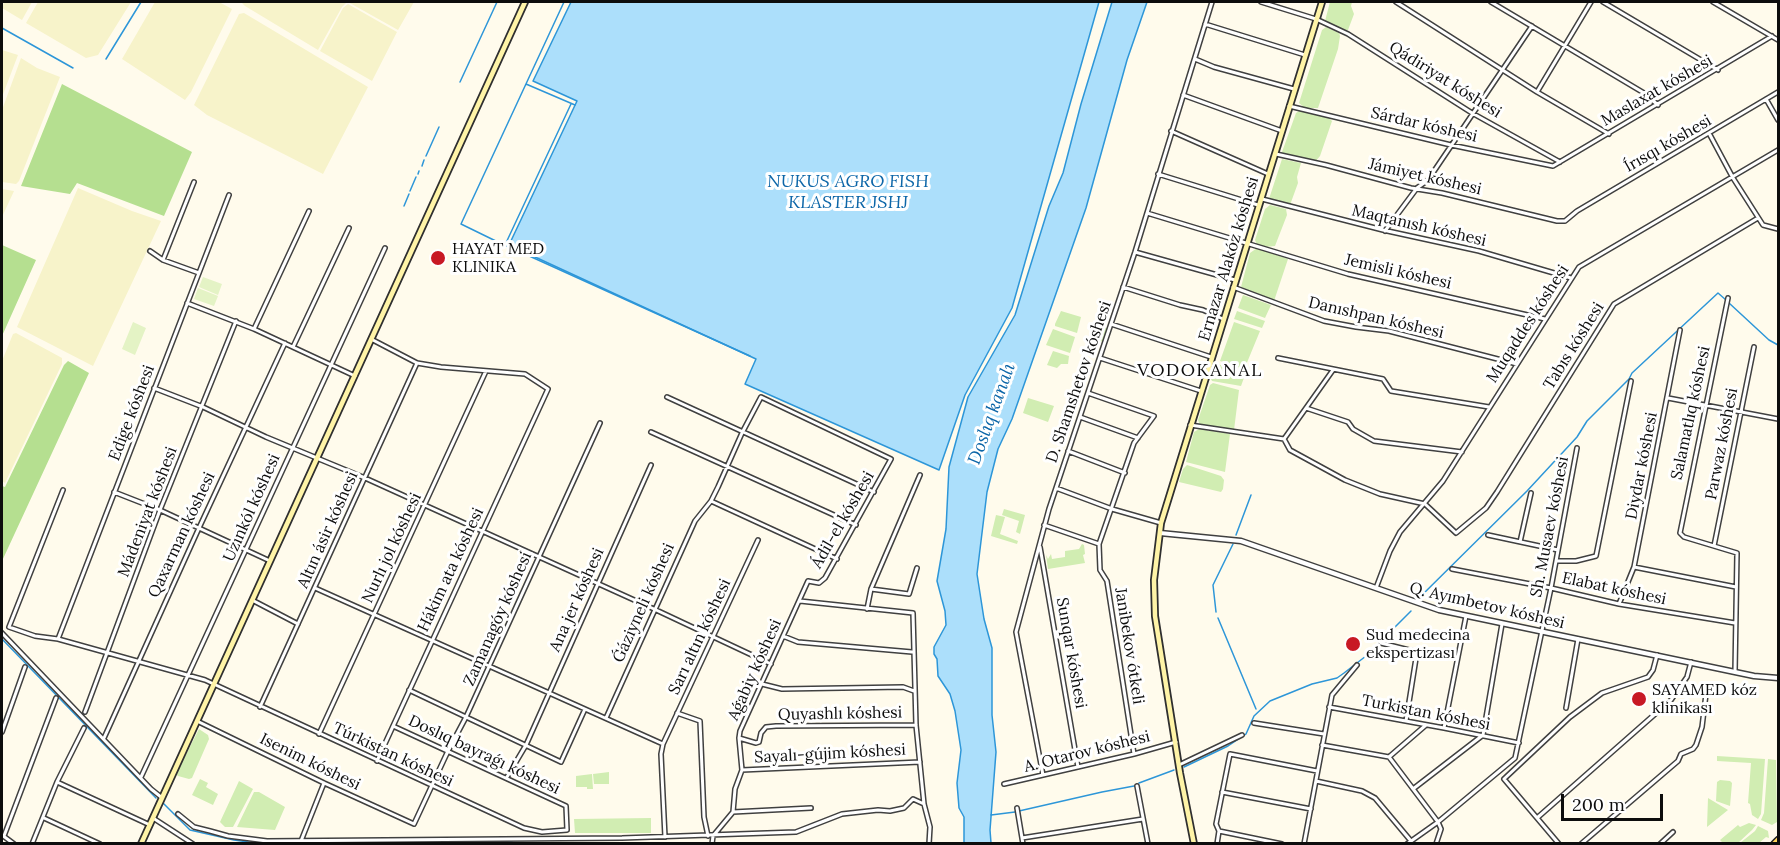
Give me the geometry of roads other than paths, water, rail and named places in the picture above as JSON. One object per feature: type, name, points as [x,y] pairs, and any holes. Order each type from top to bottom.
[{"type":"main road","points":[[141,843],[525,2]]},
{"type":"main road","name":"Ernazar Alakóz kóshesi","points":[[1194,843],[1179,765],[1154,596],[1161,523],[1322,2]]},
{"type":"main road","points":[[1774,843],[1779,840]]},
{"type":"street","name":"D. Shamshetov kóshesi","points":[[1043,775],[1016,632],[1044,525],[1135,252],[1212,2]]},
{"type":"street","name":"Qádiriyat kóshesi","points":[[1261,2],[1316,19],[1348,34],[1472,113],[1560,162]]},
{"type":"street","points":[[1396,2],[1537,92],[1609,134]]},
{"type":"street","points":[[1491,2],[1644,93],[1658,105]]},
{"type":"street","points":[[1537,92],[1591,2]]},
{"type":"street","points":[[1603,2],[1718,70]]},
{"type":"street","points":[[1713,2],[1779,39]]},
{"type":"street","points":[[1205,24],[1305,55]]},
{"type":"street","points":[[1385,231],[1417,188],[1428,180],[1532,26]]},
{"type":"street","name":"Maslaxat kóshesi","points":[[1554,166],[1772,36]]},
{"type":"street","points":[[1195,59],[1214,67],[1294,89]]},
{"type":"street","name":"Írısqı kóshesi","points":[[1570,219],[1577,212],[1632,178],[1779,92]]},
{"type":"street","points":[[1183,95],[1282,130]]},
{"type":"street","points":[[1766,99],[1779,120]]},
{"type":"street","name":"Sárdar kóshesi","points":[[1289,106],[1451,145],[1554,166]]},
{"type":"street","points":[[1171,131],[1268,174]]},
{"type":"street","points":[[1710,134],[1763,225],[1779,229]]},
{"type":"street","name":"Muqaddes kóshesi","points":[[1376,589],[1390,551],[1400,532],[1443,482],[1579,267],[1779,150]]},
{"type":"street","name":"Jámiyet kóshesi","points":[[1274,154],[1557,221],[1570,219]]},
{"type":"street","points":[[1158,174],[1258,205]]},
{"type":"street","points":[[163,260],[194,182]]},
{"type":"street","name":"Edige kóshesi","points":[[58,639],[229,195]]},
{"type":"street","name":"Maqtanısh kóshesi","points":[[1260,198],[1385,231],[1479,251],[1571,278]]},
{"type":"street","points":[[254,329],[309,212]]},
{"type":"street","name":"Jemisli kóshesi","points":[[1147,212],[1348,274],[1545,319]]},
{"type":"street","name":"Tabıs kóshesi","points":[[1425,504],[1456,532],[1486,508],[1614,304],[1758,218]]},
{"type":"street","points":[[293,347],[349,228]]},
{"type":"street","name":"Uzınkól kóshesi","points":[[141,777],[385,248]]},
{"type":"street","points":[[150,251],[163,260],[199,273]]},
{"type":"street","points":[[1135,252],[1235,280]]},
{"type":"street","points":[[1123,287],[1203,310],[1223,319]]},
{"type":"street","name":"Danıshpan kóshesi","points":[[1233,287],[1324,321],[1389,331],[1516,364]]},
{"type":"street","name":"Salamatlıq kóshesi","points":[[1714,546],[1684,537],[1680,533],[1728,298]]},
{"type":"street","points":[[187,303],[236,321],[355,376]]},
{"type":"street","name":"Mádeniyat kóshesi","points":[[85,712],[160,510],[236,321]]},
{"type":"street","points":[[1111,324],[1211,357]]},
{"type":"street","name":"Diydar kóshesi","points":[[1619,604],[1634,567],[1680,330]]},
{"type":"street","points":[[371,339],[417,363],[441,368],[486,371]]},
{"type":"street","name":"Qaxarman kóshesi","points":[[104,738],[285,343]]},
{"type":"street","name":"Parwaz kóshesi","points":[[1714,546],[1754,347]]},
{"type":"street","points":[[1100,358],[1201,391]]},
{"type":"street","points":[[1278,358],[1383,379],[1391,391],[1490,407]]},
{"type":"street","name":"Altın ásir kóshesi","points":[[260,706],[417,363]]},
{"type":"street","points":[[1284,439],[1333,370]]},
{"type":"street","name":"Hákim ata kóshesi","points":[[377,761],[548,389],[525,374],[486,371]]},
{"type":"street","name":"Nurlı jol kóshesi","points":[[319,734],[486,371]]},
{"type":"street","points":[[1556,561],[1576,561],[1596,556],[1631,381]]},
{"type":"street","points":[[154,388],[203,406],[292,448],[365,478],[771,664]]},
{"type":"street","points":[[1044,525],[1099,544],[1138,438],[1154,416],[1088,393]]},
{"type":"street","name":"Ǵáziyneli kóshesi","points":[[606,718],[695,521],[711,501],[761,397],[891,459]]},
{"type":"street","points":[[1668,397],[1779,419]]},
{"type":"street","points":[[667,398],[874,492]]},
{"type":"street","points":[[1306,408],[1348,422],[1353,429],[1374,441],[1462,452]]},
{"type":"street","points":[[1080,417],[1138,438]]},
{"type":"street","name":"Zamanagóy kóshesi","points":[[414,824],[490,666],[600,423]]},
{"type":"street","points":[[1190,425],[1284,439]]},
{"type":"street","points":[[651,432],[856,525]]},
{"type":"street","points":[[1284,439],[1290,450],[1345,480],[1380,494],[1425,504]]},
{"type":"street","name":"Sh. Musaev kóshesi","points":[[1409,842],[1438,822],[1515,758],[1551,588],[1577,448]]},
{"type":"street","points":[[1068,451],[1125,473]]},
{"type":"street","name":"Ádil-el kóshesi","points":[[808,581],[819,583],[825,578],[891,459]]},
{"type":"street","name":"Ana jer kóshesi","points":[[507,777],[526,745],[651,465]]},
{"type":"street","points":[[867,609],[871,589],[920,475]]},
{"type":"street","points":[[1056,488],[1112,509],[1161,523]]},
{"type":"street","name":"Túrkistan kóshesi","points":[[63,490],[9,627],[35,636],[58,639],[205,680],[524,828],[542,832],[567,830]]},
{"type":"street","points":[[114,492],[160,510],[270,561]]},
{"type":"street","points":[[1520,542],[1531,493]]},
{"type":"street","points":[[711,501],[837,559]]},
{"type":"street","name":"Q. Ayımbetov kóshesi","points":[[1160,533],[1241,541],[1417,604],[1466,616],[1754,676],[1779,678]]},
{"type":"street","points":[[1488,535],[1558,550]]},
{"type":"street","name":"Sarı altın kóshesi","points":[[663,744],[758,540]]},
{"type":"street","name":"Sunqar kóshesi","points":[[1040,543],[1078,767]]},
{"type":"street","name":"Janibekov ótkeli","points":[[1099,544],[1100,570],[1107,581],[1134,754]]},
{"type":"street","points":[[1714,546],[1737,553],[1735,672]]},
{"type":"street","points":[[1634,567],[1736,587]]},
{"type":"street","points":[[871,589],[909,594],[917,568]]},
{"type":"street","name":"Elabat kóshesi","points":[[1452,569],[1619,604],[1736,623]]},
{"type":"street","name":"Aǵabiy kóshesi","points":[[733,812],[735,789],[742,770],[740,731],[808,581]]},
{"type":"street","points":[[315,588],[663,744],[661,754],[665,837]]},
{"type":"street","points":[[252,600],[298,624]]},
{"type":"street","points":[[800,601],[913,613],[912,652],[916,725],[924,804],[930,827],[929,843]]},
{"type":"street","points":[[1444,728],[1466,616]]},
{"type":"street","points":[[1413,789],[1483,735],[1502,624]]},
{"type":"street","points":[[2,633],[151,789],[162,797]]},
{"type":"street","points":[[783,636],[798,642],[912,652]]},
{"type":"street","points":[[1566,708],[1578,639]]},
{"type":"street","points":[[1382,643],[1417,652],[1406,721]]},
{"type":"street","points":[[1559,843],[1504,779],[1570,717],[1602,693],[1648,677],[1653,670],[1657,655]]},
{"type":"street","points":[[1537,818],[1671,700],[1687,677],[1690,662]]},
{"type":"street","points":[[1304,843],[1332,695],[1357,665]]},
{"type":"street","points":[[2,732],[25,667]]},
{"type":"street","points":[[762,684],[782,689],[903,687],[914,691]]},
{"type":"street","points":[[409,690],[561,762],[585,709]]},
{"type":"street","points":[[1581,843],[1678,761],[1681,754],[1693,749],[1702,727],[1706,694]]},
{"type":"street","points":[[14,843],[3,836],[56,698]]},
{"type":"street","name":"Turkistan kóshesi","points":[[1329,707],[1519,743]]},
{"type":"street","points":[[677,713],[700,721],[704,817],[708,836]]},
{"type":"street","name":"Isenim kóshesi","points":[[197,721],[414,824]]},
{"type":"street","points":[[1254,723],[1324,734]]},
{"type":"street","points":[[1389,757],[1426,724]]},
{"type":"street","name":"Quyashlı kóshesi","points":[[739,738],[756,743],[759,742],[761,733],[766,727],[776,726],[916,725]]},
{"type":"street","name":"Doslıq bayraǵı kóshesi","points":[[393,726],[566,806],[567,830]]},
{"type":"street","points":[[32,843],[57,782],[84,728]]},
{"type":"street","points":[[1179,765],[1242,735]]},
{"type":"street","name":"A. Otarov kóshesi","points":[[1004,784],[1176,742]]},
{"type":"street","points":[[1322,745],[1389,757],[1438,822],[1441,829],[1436,843]]},
{"type":"street","points":[[1217,843],[1219,831],[1216,824],[1230,754],[1317,771]]},
{"type":"street","name":"Sayalı-gújim kóshesi","points":[[742,770],[920,762]]},
{"type":"street","points":[[1316,781],[1362,791],[1375,798],[1409,842]]},
{"type":"street","points":[[57,782],[150,825]]},
{"type":"street","points":[[301,842],[324,783]]},
{"type":"street","points":[[1137,786],[1148,843]]},
{"type":"street","points":[[1222,792],[1311,809]]},
{"type":"street","points":[[178,814],[194,827],[228,836],[267,841],[515,841],[796,832],[842,814],[878,810],[890,812],[904,808],[913,799],[924,804]]},
{"type":"street","points":[[712,843],[713,836],[733,812],[811,808]]},
{"type":"street","points":[[1017,808],[1023,843]]},
{"type":"street","points":[[44,818],[100,843]]},
{"type":"street","points":[[153,818],[193,843]]},
{"type":"street","points":[[1022,838],[1143,819]]},
{"type":"street","points":[[524,828],[524,839]]},
{"type":"street","points":[[1219,831],[1282,843]]},
{"type":"street","points":[[1660,843],[1673,832]]},
{"type":"water","name":"NUKUS AGRO FISH KLASTER JSHJ","points":[[571,2],[1099,2],[1012,308],[965,395],[939,470],[745,384],[756,359],[509,245],[577,101],[533,81]]},
{"type":"water","name":"Doslıq kanalı","points":[[1112,2],[1147,2],[1127,60],[1086,208],[1012,419],[998,449],[987,492],[977,574],[984,619],[992,648],[992,715],[996,752],[991,843],[964,843],[964,817],[959,808],[957,783],[961,750],[955,711],[950,694],[938,676],[937,659],[934,654],[934,647],[946,625],[945,611],[937,581],[946,529],[949,467],[968,397],[1015,315],[1049,206],[1063,173]]},
{"type":"waterway","points":[[106,59],[141,2]]},
{"type":"waterway","points":[[460,82],[497,2]]},
{"type":"waterway","points":[[504,245],[461,224],[564,2]]},
{"type":"waterway","points":[[2,28],[73,68]]},
{"type":"waterway","points":[[526,84],[575,105]]},
{"type":"waterway","points":[[571,104],[505,245],[750,356]]},
{"type":"waterway","points":[[426,156],[439,127]]},
{"type":"waterway","points":[[422,166],[424,160]]},
{"type":"waterway","points":[[410,191],[416,177]]},
{"type":"waterway","points":[[404,206],[409,194]]},
{"type":"waterway","points":[[1418,599],[1527,491],[1632,373],[1718,293],[1726,300]]},
{"type":"waterway","points":[[1729,303],[1769,340],[1778,345]]},
{"type":"waterway","points":[[1236,535],[1251,495]]},
{"type":"waterway","points":[[1216,612],[1213,585],[1233,544]]},
{"type":"waterway","points":[[1184,767],[1228,746],[1246,734],[1254,716],[1270,701],[1312,684],[1337,678],[1366,656],[1411,611]]},
{"type":"waterway","points":[[1218,618],[1256,709]]},
{"type":"waterway","points":[[2,639],[156,798]]},
{"type":"waterway","points":[[1139,783],[1174,770]]},
{"type":"waterway","points":[[1019,811],[1134,786]]},
{"type":"waterway","points":[[162,802],[190,830],[262,844]]},
{"type":"waterway","points":[[991,815],[1015,812]]},
{"type":"waterway","points":[[409,844],[512,841]]},
{"type":"place","name":"HAYAT MED KLINIKA","points":[[438,258]]},
{"type":"place","name":"Sud medecina ekspertizası","points":[[1353,644]]},
{"type":"place","name":"SAYAMED kóz klinikası","points":[[1639,699]]},
{"type":"district","name":"VODOKANAL","points":[[1200,371]]}]
